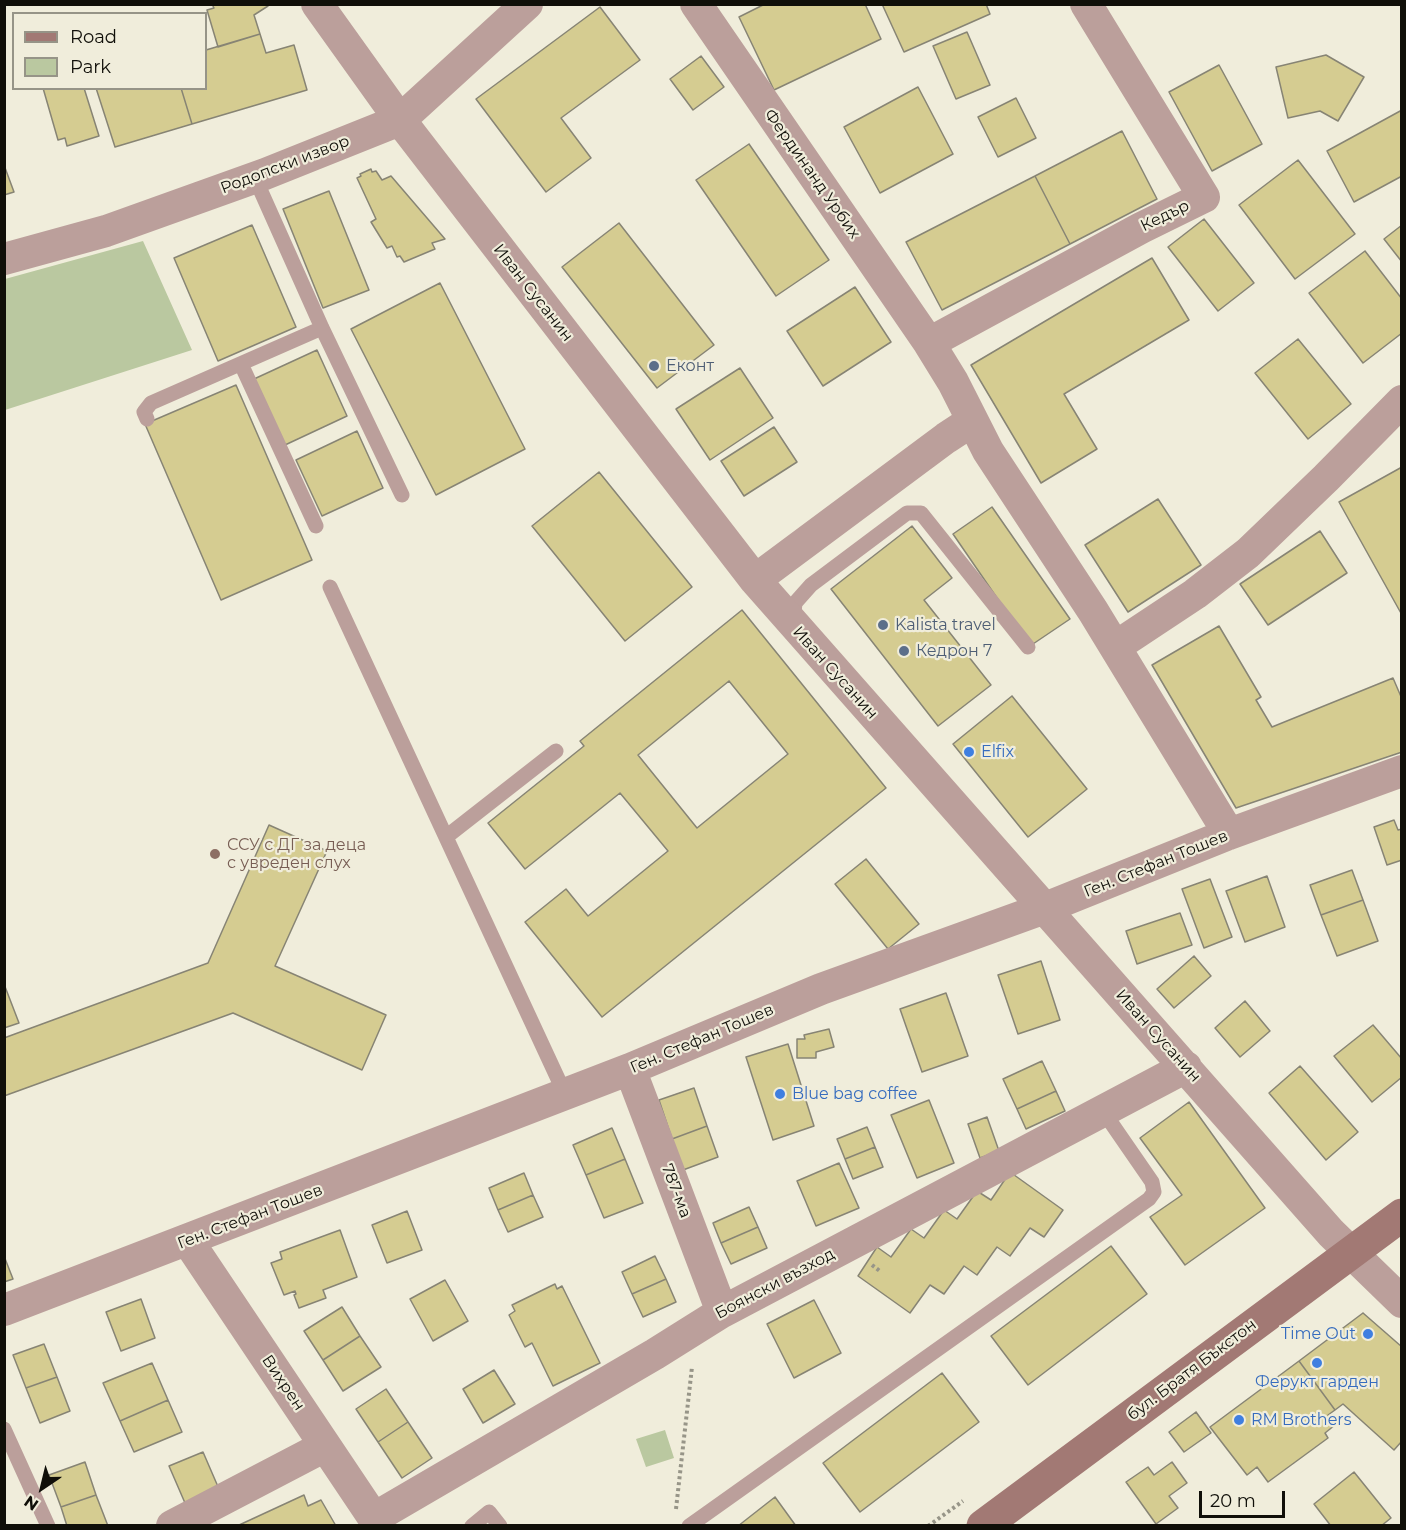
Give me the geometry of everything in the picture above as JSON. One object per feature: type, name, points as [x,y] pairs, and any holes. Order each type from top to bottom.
[{"type":"street","name":"Иван Сусанин","points":[[317,4],[400,120],[755,580],[1331,1233],[1401,1302]]},
{"type":"street","name":"Родопски извор","points":[[4,259],[106,231],[255,178],[400,120],[527,4]]},
{"type":"street","name":"Фердинанд Урбих","points":[[696,4],[929,343],[953,382],[988,451],[1115,647],[1229,834]]},
{"type":"street","name":"Кедър","points":[[929,343],[1141,228],[1204,197],[1086,4]]},
{"type":"street","points":[[1115,647],[1215,579],[1248,553],[1401,401]]},
{"type":"street","points":[[755,580],[972,421]]},
{"type":"street","name":"Ген. Стефан Тошев","points":[[4,1310],[630,1069],[821,989],[1045,909],[1229,834],[1401,771]]},
{"type":"street","name":"Боянски възход","points":[[376,1522],[710,1320],[1186,1067]]},
{"type":"street","name":"787-ма","points":[[630,1069],[710,1320]]},
{"type":"street","name":"бул. Братя Бъкстон","points":[[983,1526],[1401,1215]]},
{"type":"street","name":"Вихрен","points":[[188,1241],[376,1522]]},
{"type":"street","points":[[172,1526],[326,1446]]},
{"type":"lane","points":[[255,178],[322,328],[402,495]]},
{"type":"lane","points":[[147,419],[144,412],[151,403],[322,328]]},
{"type":"lane","points":[[242,364],[316,526]]},
{"type":"lane","points":[[793,625],[795,603],[811,585],[907,513],[921,513],[1028,647]]},
{"type":"lane","points":[[330,587],[565,1094]]},
{"type":"lane","points":[[446,837],[556,751]]},
{"type":"lane","points":[[689,1526],[1149,1199],[1154,1192],[1152,1182],[1103,1111]]},
{"type":"lane","points":[[4,1429],[48,1526]]},
{"type":"lane","points":[[472,1526],[489,1512],[500,1526]]},
{"type":"path","points":[[874,1267],[881,1272]]},
{"type":"path","points":[[676,1514],[710,1320]]},
{"type":"green space","points":[[143,241],[192,350],[5,410],[5,279]]},
{"type":"green space","points":[[665,1430],[674,1458],[646,1467],[636,1439]]},
{"type":"building","points":[[212,4],[267,4],[268,6],[254,15],[260,34],[218,47],[207,10],[214,8]]},
{"type":"building","points":[[765,4],[865,4],[881,39],[774,90],[739,17]]},
{"type":"building","points":[[882,4],[986,4],[990,14],[904,52]]},
{"type":"building","points":[[600,7],[640,60],[561,118],[591,158],[546,192],[476,99]]},
{"type":"building","points":[[967,32],[990,85],[956,99],[933,46]]},
{"type":"building","points":[[260,34],[266,53],[294,45],[307,90],[192,124],[182,90],[207,90],[207,50]]},
{"type":"building","points":[[1326,55],[1364,77],[1338,121],[1320,111],[1288,118],[1276,67]]},
{"type":"building","points":[[701,56],[724,87],[693,110],[670,79]]},
{"type":"building","points":[[1219,65],[1262,144],[1212,171],[1169,92]]},
{"type":"building","points":[[918,87],[953,154],[880,193],[844,127]]},
{"type":"building","points":[[44,90],[85,90],[99,136],[67,146],[65,138],[58,140]]},
{"type":"building","points":[[97,90],[182,90],[192,124],[115,147]]},
{"type":"building","points":[[1016,98],[1036,138],[998,157],[978,117]]},
{"type":"building","points":[[1402,110],[1402,176],[1354,202],[1327,151]]},
{"type":"building","points":[[1122,131],[1157,199],[1070,244],[1035,176]]},
{"type":"building","points":[[749,144],[829,260],[776,296],[696,180]]},
{"type":"building","points":[[1298,160],[1355,234],[1295,279],[1239,205]]},
{"type":"building","points":[[4,165],[14,192],[4,195]]},
{"type":"building","points":[[371,169],[372,172],[376,171],[382,180],[391,176],[445,239],[432,243],[435,249],[404,262],[400,256],[397,257],[392,246],[387,248],[371,222],[376,219],[357,178]]},
{"type":"building","points":[[1035,176],[1070,244],[942,310],[906,242]]},
{"type":"building","points":[[329,191],[369,290],[323,308],[283,209]]},
{"type":"building","points":[[1204,219],[1254,283],[1218,311],[1168,247]]},
{"type":"building","points":[[619,223],[714,345],[657,388],[562,267]]},
{"type":"building","points":[[252,225],[296,327],[218,361],[174,258]]},
{"type":"building","points":[[1402,225],[1402,262],[1384,239]]},
{"type":"building","points":[[1365,251],[1402,299],[1402,333],[1363,363],[1309,293]]},
{"type":"building","points":[[1152,258],[1189,320],[1064,394],[1097,449],[1041,483],[971,365]]},
{"type":"building","points":[[440,283],[525,449],[436,495],[351,329]]},
{"type":"building","points":[[855,287],[891,342],[823,386],[787,331]]},
{"type":"building","points":[[1298,339],[1351,404],[1308,439],[1255,373]]},
{"type":"building","points":[[317,350],[347,416],[285,445],[254,379]]},
{"type":"building","points":[[740,368],[773,418],[710,460],[676,409]]},
{"type":"building","points":[[236,385],[312,560],[221,600],[145,424]]},
{"type":"building","points":[[774,427],[797,462],[744,496],[721,461]]},
{"type":"building","points":[[357,431],[383,488],[322,516],[296,460]]},
{"type":"building","points":[[1402,467],[1402,615],[1339,502]]},
{"type":"building","points":[[599,472],[692,587],[625,641],[532,526]]},
{"type":"building","points":[[1158,499],[1201,565],[1128,612],[1085,545]]},
{"type":"building","points":[[992,507],[1070,619],[1030,646],[953,534]]},
{"type":"building","points":[[912,526],[952,578],[924,600],[991,685],[938,726],[831,589]]},
{"type":"building","points":[[1320,531],[1347,573],[1268,625],[1240,584]]},
{"type":"building","points":[[742,610],[886,788],[602,1017],[525,922],[566,889],[588,916],[668,851],[620,793],[525,869],[488,823],[584,746],[580,741]],"holes":[[[729,681],[788,754],[697,828],[638,755]]]},
{"type":"building","points":[[1219,626],[1261,697],[1256,700],[1272,727],[1393,678],[1402,699],[1402,752],[1236,808],[1152,665]]},
{"type":"building","points":[[1012,696],[1087,789],[1028,837],[953,744]]},
{"type":"building","points":[[1394,820],[1398,830],[1402,829],[1402,860],[1387,865],[1374,827]]},
{"type":"building","points":[[269,825],[327,851],[275,966],[386,1015],[362,1070],[233,1013],[4,1096],[4,1038],[208,963]]},
{"type":"building","points":[[866,859],[919,924],[888,949],[835,884]]},
{"type":"building","points":[[1352,870],[1363,900],[1321,915],[1310,885]]},
{"type":"building","points":[[1267,876],[1285,927],[1245,942],[1226,891]]},
{"type":"building","points":[[1210,879],[1232,937],[1204,948],[1182,889]]},
{"type":"building","points":[[1363,900],[1378,941],[1337,956],[1321,915]]},
{"type":"building","points":[[1180,913],[1192,945],[1137,964],[1126,931]]},
{"type":"building","points":[[1194,956],[1211,976],[1174,1008],[1157,989]]},
{"type":"building","points":[[1041,961],[1060,1020],[1018,1034],[998,975]]},
{"type":"building","points":[[4,984],[19,1023],[4,1028]]},
{"type":"building","points":[[946,993],[968,1056],[922,1072],[900,1009]]},
{"type":"building","points":[[1245,1001],[1270,1031],[1240,1057],[1215,1028]]},
{"type":"building","points":[[1373,1025],[1402,1059],[1402,1077],[1372,1102],[1334,1056]]},
{"type":"building","points":[[829,1029],[834,1047],[816,1052],[816,1058],[797,1058],[797,1039],[805,1039],[804,1035]]},
{"type":"building","points":[[788,1044],[814,1126],[773,1140],[746,1057]]},
{"type":"building","points":[[1042,1061],[1056,1091],[1017,1109],[1003,1079]]},
{"type":"building","points":[[1300,1066],[1358,1132],[1326,1160],[1269,1093]]},
{"type":"building","points":[[694,1088],[707,1126],[672,1139],[659,1100]]},
{"type":"building","points":[[1056,1091],[1065,1111],[1026,1129],[1017,1109]]},
{"type":"building","points":[[929,1100],[954,1163],[917,1178],[891,1115]]},
{"type":"building","points":[[1189,1102],[1265,1208],[1185,1265],[1150,1217],[1182,1195],[1140,1138]]},
{"type":"building","points":[[987,1117],[999,1151],[980,1158],[968,1124]]},
{"type":"building","points":[[707,1126],[718,1157],[683,1170],[672,1139]]},
{"type":"building","points":[[867,1127],[875,1147],[845,1159],[837,1139]]},
{"type":"building","points":[[612,1128],[625,1159],[586,1175],[573,1145]]},
{"type":"building","points":[[875,1147],[883,1167],[853,1179],[845,1159]]},
{"type":"building","points":[[625,1159],[643,1203],[604,1218],[586,1175]]},
{"type":"building","points":[[839,1163],[859,1208],[816,1226],[797,1181]]},
{"type":"building","points":[[1010,1172],[1063,1210],[1044,1237],[1030,1228],[1010,1256],[997,1247],[977,1275],[964,1266],[944,1294],[930,1285],[910,1313],[858,1276],[877,1247],[891,1257],[911,1229],[924,1238],[944,1210],[957,1219],[977,1191],[991,1200]]},
{"type":"building","points":[[524,1173],[533,1195],[498,1210],[489,1188]]},
{"type":"building","points":[[533,1195],[543,1217],[508,1232],[498,1210]]},
{"type":"building","points":[[749,1207],[758,1227],[721,1243],[713,1223]]},
{"type":"building","points":[[407,1211],[422,1250],[387,1263],[372,1225]]},
{"type":"building","points":[[758,1227],[767,1248],[731,1264],[721,1243]]},
{"type":"building","points":[[340,1230],[357,1277],[323,1290],[326,1298],[299,1308],[294,1295],[295,1291],[284,1295],[271,1263],[282,1259],[280,1252]]},
{"type":"building","points":[[1111,1246],[1147,1294],[1028,1385],[991,1336]]},
{"type":"building","points":[[4,1256],[13,1279],[4,1282]]},
{"type":"building","points":[[655,1256],[666,1279],[632,1294],[622,1272]]},
{"type":"building","points":[[666,1279],[676,1302],[643,1317],[632,1294]]},
{"type":"building","points":[[445,1280],[468,1321],[433,1341],[410,1299]]},
{"type":"building","points":[[555,1284],[557,1289],[562,1286],[600,1363],[553,1386],[532,1343],[525,1347],[509,1315],[515,1311],[512,1305]]},
{"type":"building","points":[[141,1299],[155,1338],[121,1351],[106,1312]]},
{"type":"building","points":[[814,1300],[841,1353],[794,1378],[767,1324]]},
{"type":"building","points":[[342,1307],[360,1336],[323,1360],[304,1331]]},
{"type":"building","points":[[1363,1313],[1402,1347],[1402,1441],[1394,1450],[1343,1404],[1335,1410],[1299,1361]]},
{"type":"building","points":[[360,1336],[381,1367],[343,1391],[323,1360]]},
{"type":"building","points":[[44,1344],[57,1377],[26,1388],[13,1355]]},
{"type":"building","points":[[1299,1361],[1335,1410],[1328,1415],[1335,1425],[1325,1433],[1328,1438],[1268,1482],[1257,1467],[1247,1475],[1210,1427]]},
{"type":"building","points":[[152,1363],[168,1400],[120,1421],[103,1383]]},
{"type":"building","points":[[494,1370],[515,1404],[483,1423],[463,1389]]},
{"type":"building","points":[[942,1373],[979,1422],[860,1512],[823,1463]]},
{"type":"building","points":[[57,1377],[70,1411],[40,1423],[26,1388]]},
{"type":"building","points":[[386,1389],[408,1422],[378,1442],[356,1409]]},
{"type":"building","points":[[168,1400],[182,1432],[134,1452],[120,1421]]},
{"type":"building","points":[[1196,1412],[1211,1433],[1184,1452],[1169,1432]]},
{"type":"building","points":[[408,1422],[432,1458],[402,1478],[378,1442]]},
{"type":"building","points":[[203,1452],[219,1489],[185,1503],[169,1466]]},
{"type":"building","points":[[85,1462],[96,1495],[61,1507],[49,1475]]},
{"type":"building","points":[[1172,1462],[1187,1483],[1169,1496],[1178,1508],[1156,1524],[1126,1482],[1148,1467],[1154,1475]]},
{"type":"building","points":[[1354,1472],[1391,1518],[1381,1526],[1331,1526],[1314,1504]]},
{"type":"building","points":[[96,1495],[108,1526],[67,1526],[61,1507]]},
{"type":"building","points":[[304,1495],[308,1506],[321,1500],[336,1526],[237,1526]]},
{"type":"building","points":[[775,1497],[796,1526],[738,1526]]},
{"type":"place","name":"Еконт","points":[[654,366]]},
{"type":"place","name":"Kalista travel","points":[[883,625]]},
{"type":"place","name":"Кедрон 7","points":[[904,651]]},
{"type":"place","name":"Elfix","points":[[969,752]]},
{"type":"place","name":"ССУ с ДГ за деца с увреден слух","points":[[215,854]]},
{"type":"place","name":"Blue bag coffee","points":[[780,1094]]},
{"type":"place","name":"Time Out","points":[[1368,1334]]},
{"type":"place","name":"Ферукт гарден","points":[[1317,1363]]},
{"type":"place","name":"RM Brothers","points":[[1239,1420]]}]
